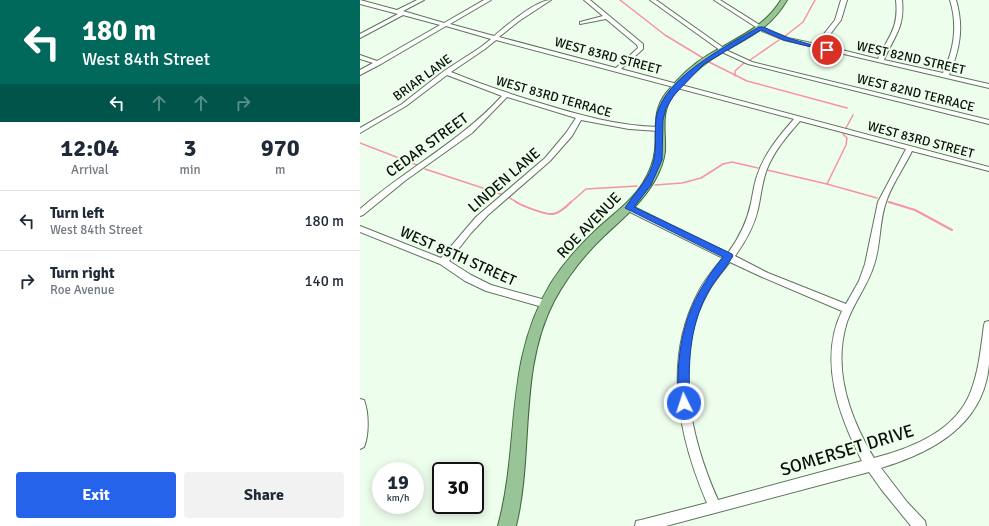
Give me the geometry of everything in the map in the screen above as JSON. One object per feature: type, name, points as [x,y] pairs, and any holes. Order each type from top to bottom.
[{"type":"main road","name":"ROE AVENUE","points":[[507,526],[517,476],[524,374],[530,347],[546,304],[560,280],[576,258],[629,208],[647,185],[654,171],[660,152],[659,129],[662,108],[677,87],[702,63],[764,25],[782,0]]},
{"type":"street","points":[[360,36],[421,0]]},
{"type":"street","points":[[360,74],[488,0]]},
{"type":"street","name":"BRIAR LANE","points":[[360,131],[404,105],[446,72],[474,55],[517,20],[548,0]]},
{"type":"street","points":[[587,0],[641,46],[637,53],[617,70]]},
{"type":"street","name":"WEST 82ND TERRACE","points":[[653,0],[724,50],[741,59],[761,66],[989,122]]},
{"type":"street","points":[[717,0],[750,21],[764,25]]},
{"type":"street","points":[[817,47],[835,26],[840,17],[844,0]]},
{"type":"street","points":[[880,61],[896,30],[900,15],[899,0]]},
{"type":"street","points":[[945,76],[958,40],[958,15],[953,0]]},
{"type":"street","name":"WEST 83RD STREET","points":[[360,2],[989,169]]},
{"type":"street","points":[[582,23],[607,17]]},
{"type":"street","points":[[750,21],[764,25]]},
{"type":"street","name":"WEST 82ND STREET","points":[[764,25],[786,39],[989,86]]},
{"type":"street","points":[[360,57],[379,63]]},
{"type":"street","name":"WEST 83RD TERRACE","points":[[446,72],[506,95],[579,118],[618,127],[659,129]]},
{"type":"street","name":"CEDAR STREET","points":[[360,213],[402,179],[470,132],[492,113],[506,95]]},
{"type":"street","name":"LINDEN LANE","points":[[443,262],[485,213],[533,175],[553,156],[570,135],[579,118]]},
{"type":"street","points":[[715,507],[701,473],[690,437],[682,389],[686,343],[695,310],[709,283],[744,237],[750,223],[760,178],[767,160],[781,138],[798,119]]},
{"type":"street","points":[[910,148],[905,161],[884,198],[879,214],[870,265],[848,309],[840,329],[837,343],[836,363],[842,403],[854,434],[891,493],[920,526]]},
{"type":"street","points":[[629,208],[784,283],[848,309]]},
{"type":"street","name":"WEST 85TH STREET","points":[[360,229],[443,262],[468,278],[489,288],[546,304]]},
{"type":"street","name":"SOMERSET DRIVE","points":[[641,526],[872,464],[924,446],[941,435],[966,412],[979,386],[984,369],[989,325]]},
{"type":"street","points":[[360,404],[362,426],[360,443]]},
{"type":"waterway","points":[[620,0],[665,35],[703,58]]},
{"type":"waterway","points":[[784,37],[803,22],[815,0]]},
{"type":"waterway","points":[[750,60],[779,40]]},
{"type":"waterway","points":[[709,62],[735,75]]},
{"type":"waterway","points":[[735,75],[735,71],[744,63]]},
{"type":"waterway","points":[[735,75],[747,81],[847,108]]},
{"type":"waterway","points":[[846,128],[853,115]]},
{"type":"waterway","points":[[827,184],[846,145],[847,138],[843,134]]},
{"type":"waterway","points":[[360,143],[417,165]]},
{"type":"waterway","points":[[655,185],[682,183],[701,178],[723,164],[732,162],[758,168]]},
{"type":"waterway","points":[[425,169],[501,194]]},
{"type":"waterway","points":[[767,170],[827,184]]},
{"type":"waterway","points":[[827,184],[877,198]]},
{"type":"waterway","points":[[570,203],[586,189],[637,186]]},
{"type":"waterway","points":[[508,197],[517,203]]},
{"type":"waterway","points":[[888,202],[892,203]]},
{"type":"waterway","points":[[889,202],[915,210],[952,230]]},
{"type":"waterway","points":[[517,203],[549,214],[560,211],[570,203]]},
{"type":"route","points":[[684,403],[682,389],[683,370],[688,331],[702,294],[714,274],[729,256],[629,208],[647,185],[658,160],[660,152],[659,120],[662,108],[671,94],[692,71],[711,57],[761,28],[786,39],[827,50]]}]
